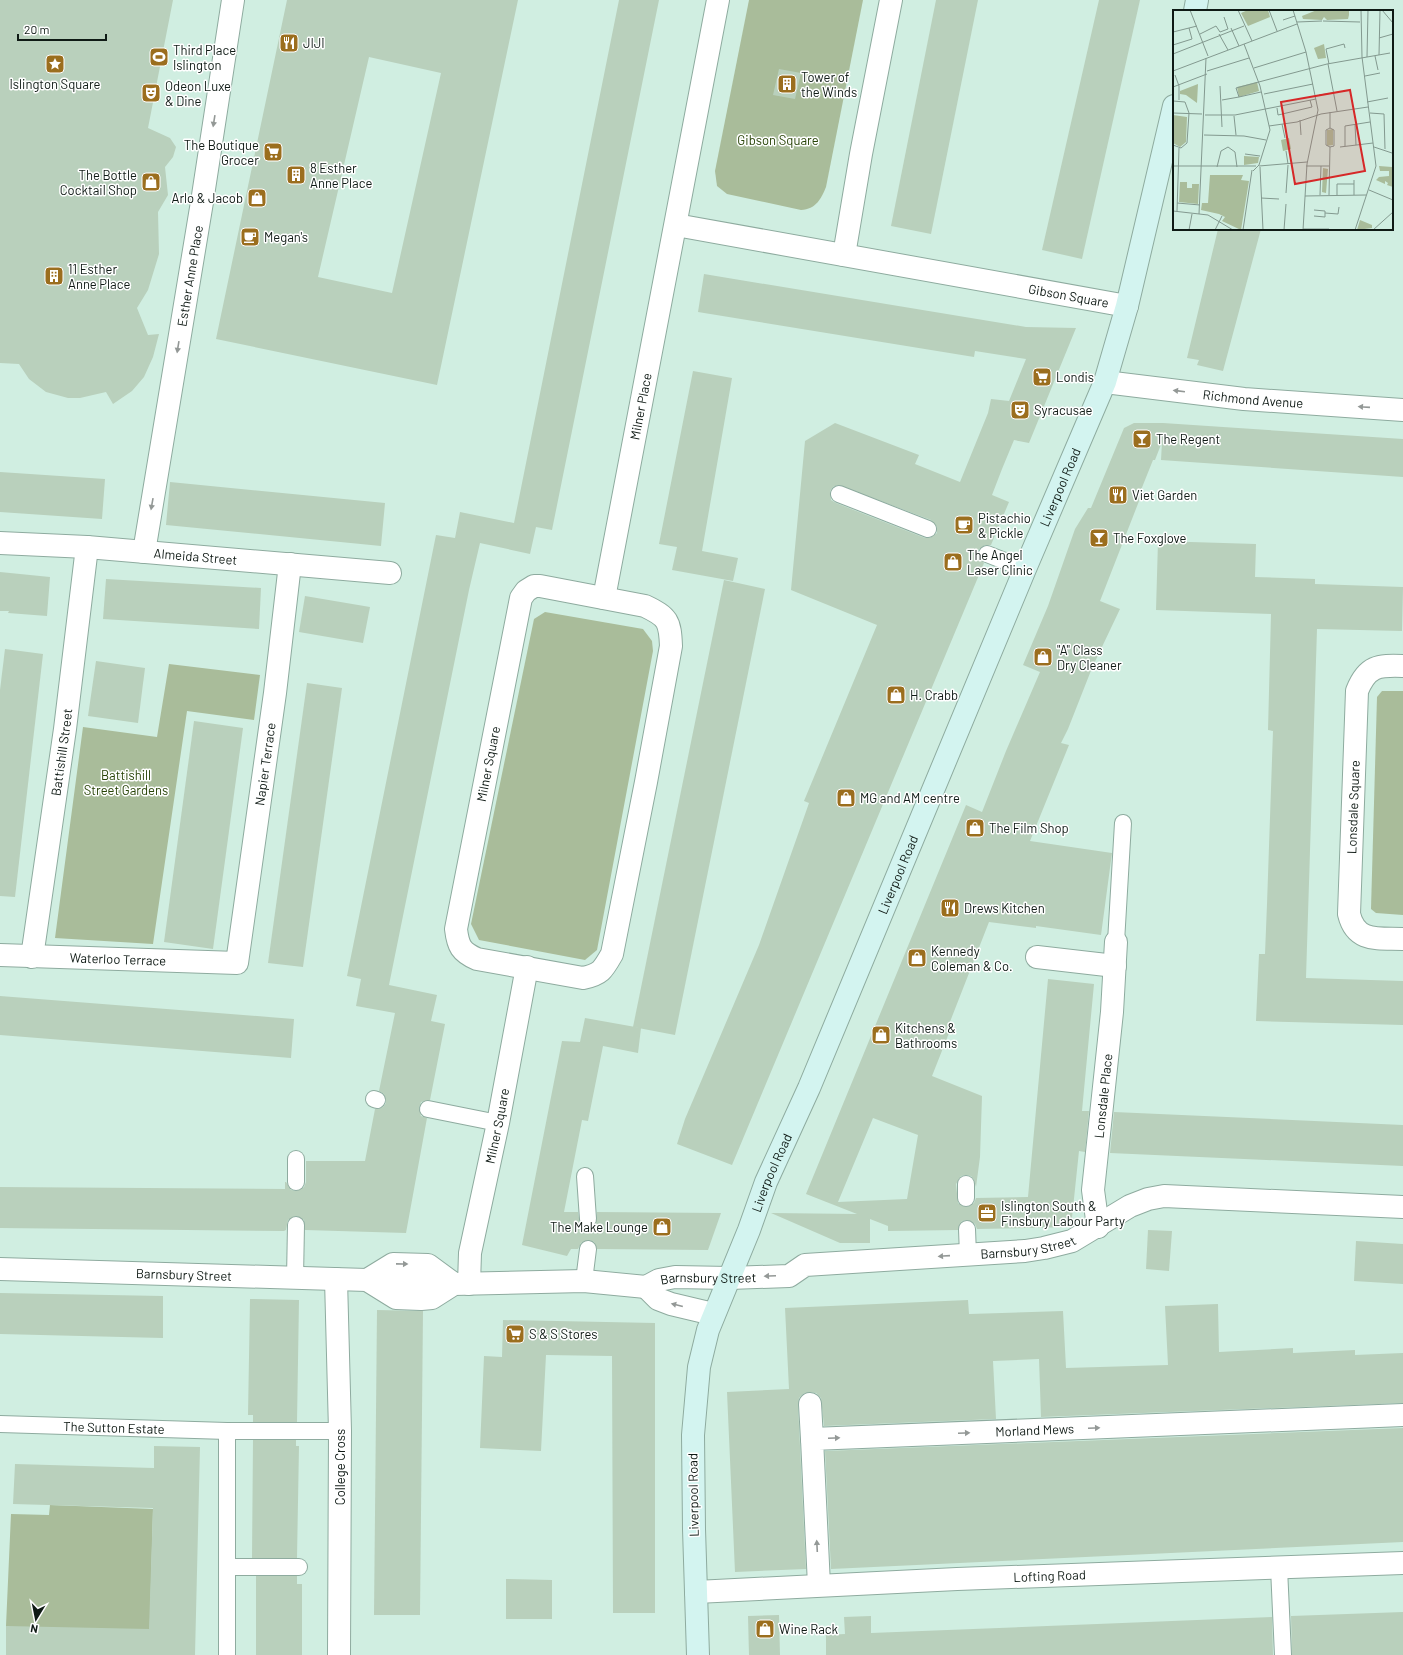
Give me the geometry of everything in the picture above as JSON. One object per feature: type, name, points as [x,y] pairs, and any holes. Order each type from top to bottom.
[{"type":"main road","points":[[1195,10],[1197,0]]},
{"type":"main road","name":"Liverpool Road","points":[[698,1655],[693,1435],[699,1367],[713,1314],[729,1278],[766,1182],[809,1088],[1104,382],[1128,306],[1173,110]]},
{"type":"street","name":"Esther Anne Place","points":[[144,552],[233,0]]},
{"type":"street","points":[[676,225],[718,0]]},
{"type":"street","points":[[844,255],[861,154],[891,0]]},
{"type":"street","name":"Gibson Square","points":[[676,225],[1128,306]]},
{"type":"street","name":"Milner Place","points":[[604,598],[676,225]]},
{"type":"street","name":"Richmond Avenue","points":[[1104,382],[1244,399],[1403,410]]},
{"type":"street","name":"Almeida Street","points":[[0,543],[144,552],[390,573]]},
{"type":"street","name":"Battishill Street","points":[[32,957],[64,729],[87,548]]},
{"type":"street","name":"Napier Terrace","points":[[237,963],[275,693],[290,564]]},
{"type":"street","name":"Milner Square","points":[[534,586],[540,586],[645,606],[661,614],[670,627],[671,646],[612,954],[606,966],[597,975],[583,978],[527,967],[478,959],[466,954],[458,942],[456,929],[521,598],[526,591],[534,586]]},
{"type":"street","name":"Lonsdale Square","points":[[1403,666],[1387,665],[1374,668],[1362,678],[1357,691],[1349,914],[1352,926],[1361,935],[1371,938],[1403,939]]},
{"type":"street","name":"Lonsdale Place","points":[[1098,1227],[1094,1190],[1116,942]]},
{"type":"street","name":"Waterloo Terrace","points":[[0,955],[237,963]]},
{"type":"street","points":[[1037,957],[1115,966]]},
{"type":"street","name":"Milner Square","points":[[462,1284],[498,1123],[527,967]]},
{"type":"street","name":"Barnsbury Street","points":[[0,1269],[367,1280],[396,1298],[421,1299],[432,1298],[462,1284],[584,1281],[646,1287],[659,1280],[675,1277],[729,1278],[789,1276],[805,1265],[968,1255],[1044,1248],[1072,1241],[1098,1227],[1130,1206],[1148,1199],[1164,1196],[1403,1207]]},
{"type":"street","points":[[367,1280],[393,1264],[428,1265],[462,1284]]},
{"type":"street","name":"College Cross","points":[[336,1279],[340,1431],[339,1655]]},
{"type":"street","name":"Barnsbury Street","points":[[646,1287],[658,1299],[671,1304],[713,1314]]},
{"type":"street","points":[[810,1404],[819,1585]]},
{"type":"street","name":"Morland Mews","points":[[812,1439],[1403,1415]]},
{"type":"street","name":"Lofting Road","points":[[696,1592],[819,1585],[1403,1563]]},
{"type":"lane","points":[[839,494],[928,529]]},
{"type":"lane","points":[[988,554],[1025,569]]},
{"type":"lane","points":[[1116,942],[1123,823]]},
{"type":"lane","points":[[428,1110],[498,1123]]},
{"type":"lane","points":[[296,1159],[296,1182]]},
{"type":"lane","points":[[585,1176],[588,1220]]},
{"type":"lane","points":[[295,1278],[296,1225]]},
{"type":"lane","points":[[967,1229],[968,1255]]},
{"type":"lane","points":[[584,1281],[588,1249]]},
{"type":"lane","name":"The Sutton Estate","points":[[0,1424],[227,1431],[340,1431]]},
{"type":"lane","points":[[227,1431],[227,1655]]},
{"type":"lane","points":[[228,1567],[299,1567]]},
{"type":"lane","points":[[1279,1568],[1283,1655]]},
{"type":"green space","name":"Gibson Square","points":[[749,0],[863,0],[826,187],[817,203],[811,208],[801,210],[727,194],[717,186],[715,171]]},
{"type":"green space","points":[[545,612],[643,629],[652,641],[653,651],[597,950],[585,960],[479,940],[471,924],[534,619]]},
{"type":"green space","name":"Battishill Street Gardens","points":[[169,664],[260,675],[254,720],[187,711],[153,944],[55,938],[83,727],[157,737]]},
{"type":"green space","points":[[1382,691],[1403,691],[1403,915],[1376,913],[1371,909],[1377,697]]},
{"type":"green space","points":[[50,1505],[153,1509],[149,1655],[6,1626],[11,1514],[49,1515]]},
{"type":"building","points":[[0,0],[173,0],[148,128],[170,138],[176,147],[173,157],[165,167],[168,195],[158,212],[159,254],[148,290],[137,308],[148,335],[159,334],[153,357],[144,377],[132,391],[113,404],[106,392],[80,398],[68,398],[46,392],[29,379],[19,364],[0,363]]},
{"type":"building","name":"8 Esther Anne Place","points":[[287,0],[518,0],[437,385],[216,339]],"holes":[[[369,57],[441,73],[392,293],[318,277]]]},
{"type":"building","points":[[619,0],[659,0],[552,530],[536,527],[530,554],[480,543],[469,590],[389,985],[437,995],[431,1021],[445,1024],[430,1100],[421,1102],[419,1108],[421,1116],[427,1118],[406,1233],[305,1230],[304,1220],[296,1216],[288,1220],[286,1230],[284,1231],[0,1228],[0,1187],[285,1189],[286,1182],[291,1190],[296,1191],[304,1187],[306,1182],[306,1161],[365,1161],[375,1109],[383,1107],[386,1103],[384,1094],[379,1091],[395,1013],[356,1006],[361,979],[347,976],[436,535],[455,538],[460,512],[514,523]]},
{"type":"building","points":[[936,0],[978,0],[931,234],[891,226]]},
{"type":"building","points":[[1099,0],[1140,0],[1082,259],[1042,250]]},
{"type":"building","name":"Tower of the Winds","points":[[779,69],[801,73],[795,99],[773,95]]},
{"type":"building","points":[[1218,230],[1261,230],[1223,371],[1197,365],[1199,360],[1187,358]]},
{"type":"building","points":[[704,274],[1026,327],[1076,328],[1029,443],[1014,440],[1002,469],[992,495],[1009,502],[991,545],[985,545],[978,550],[978,556],[984,563],[732,1165],[677,1144],[685,1119],[759,945],[809,803],[804,801],[877,625],[791,590],[805,441],[835,423],[919,455],[915,464],[960,482],[988,413],[991,399],[1009,401],[1026,359],[975,351],[974,357],[698,312]],"holes":[[[838,485],[931,520],[937,527],[937,533],[930,538],[925,538],[836,503],[831,500],[830,491],[833,487]]]},
{"type":"building","points":[[693,371],[732,378],[702,551],[738,558],[733,581],[672,570],[677,547],[659,544]]},
{"type":"building","points":[[1134,423],[1163,423],[1403,439],[1403,477],[1161,460],[1162,442],[1139,495],[1141,496],[1100,601],[1120,609],[1092,668],[1061,743],[1069,745],[1030,841],[1112,853],[1101,935],[1036,926],[1036,928],[989,922],[946,1032],[949,1033],[932,1076],[982,1096],[980,1157],[976,1187],[971,1176],[961,1176],[956,1184],[958,1203],[966,1207],[974,1203],[976,1198],[1028,1197],[1048,979],[1094,984],[1082,1111],[1089,1111],[1085,1152],[1079,1151],[1071,1227],[977,1229],[975,1224],[967,1220],[962,1221],[958,1230],[888,1231],[888,1226],[870,1219],[870,1243],[840,1243],[771,1213],[857,1214],[806,1194],[966,805],[982,812],[1040,672],[1023,665],[1048,606],[1075,529],[1088,508],[1091,508],[1124,428]],"holes":[[[873,1118],[918,1135],[907,1199],[838,1202]]]},
{"type":"building","points":[[0,472],[105,479],[102,519],[0,512]]},
{"type":"building","points":[[170,482],[385,503],[381,546],[166,525]]},
{"type":"building","points":[[1158,541],[1256,544],[1255,577],[1315,579],[1315,584],[1403,587],[1402,631],[1317,629],[1306,978],[1403,981],[1403,1025],[1256,1021],[1259,954],[1265,954],[1267,904],[1273,731],[1268,730],[1271,614],[1156,610]]},
{"type":"building","points":[[0,572],[50,577],[47,616],[0,611]]},
{"type":"building","points":[[106,579],[261,588],[259,629],[103,619]]},
{"type":"building","points":[[724,580],[765,589],[675,1035],[633,1027]]},
{"type":"building","points":[[305,596],[370,607],[363,643],[299,632]]},
{"type":"building","points":[[5,649],[43,654],[15,897],[0,896],[0,690]]},
{"type":"building","points":[[96,661],[145,668],[138,723],[88,716]]},
{"type":"building","points":[[307,683],[342,688],[303,967],[268,963]]},
{"type":"building","points":[[194,721],[243,728],[213,949],[164,942]]},
{"type":"building","points":[[0,996],[294,1019],[291,1058],[0,1035]]},
{"type":"building","points":[[585,1018],[641,1028],[638,1053],[603,1046],[588,1121],[582,1120],[564,1212],[578,1212],[580,1224],[588,1228],[596,1223],[597,1212],[721,1213],[708,1250],[597,1249],[594,1242],[589,1240],[581,1243],[578,1249],[571,1249],[567,1256],[522,1245],[562,1041],[580,1042]]},
{"type":"building","points":[[1114,1112],[1403,1125],[1403,1166],[1110,1153]]},
{"type":"building","points":[[1148,1230],[1172,1231],[1169,1271],[1146,1269]]},
{"type":"building","points":[[1356,1241],[1403,1244],[1403,1284],[1354,1281]]},
{"type":"building","points":[[0,1293],[163,1296],[163,1338],[0,1334]]},
{"type":"building","points":[[250,1299],[299,1300],[297,1422],[253,1422],[253,1415],[248,1415]]},
{"type":"building","points":[[968,1300],[969,1314],[1063,1311],[1066,1368],[1168,1365],[1165,1306],[1218,1304],[1219,1352],[1293,1348],[1293,1353],[1355,1350],[1355,1355],[1403,1353],[1403,1403],[1041,1417],[1039,1359],[993,1361],[996,1419],[824,1426],[821,1398],[816,1393],[809,1392],[803,1394],[799,1398],[798,1405],[806,1569],[735,1572],[727,1392],[789,1389],[785,1308]]},
{"type":"building","points":[[377,1310],[423,1311],[420,1615],[374,1615]]},
{"type":"building","points":[[503,1320],[655,1323],[655,1613],[613,1613],[612,1356],[546,1355],[541,1451],[480,1448],[484,1356],[502,1357]]},
{"type":"building","points":[[1403,1428],[1403,1542],[831,1569],[825,1451]]},
{"type":"building","points":[[253,1440],[296,1440],[296,1446],[299,1446],[297,1558],[252,1558]]},
{"type":"building","points":[[154,1446],[200,1447],[195,1655],[6,1655],[6,1626],[149,1629],[153,1508],[13,1504],[15,1464],[154,1468]]},
{"type":"building","points":[[256,1576],[297,1576],[297,1584],[302,1584],[302,1655],[256,1655]]},
{"type":"building","points":[[506,1579],[552,1580],[552,1619],[506,1619]]},
{"type":"building","points":[[1403,1612],[1403,1655],[1292,1655],[1291,1616]]},
{"type":"building","points":[[779,1615],[780,1655],[749,1655],[748,1616]]},
{"type":"building","points":[[871,1616],[871,1633],[1272,1617],[1273,1655],[826,1655],[826,1635],[845,1634],[844,1617]]},
{"type":"place","name":"JIJI","points":[[289,43]]},
{"type":"place","name":"Third Place Islington","points":[[159,57]]},
{"type":"place","name":"Islington Square","points":[[55,64]]},
{"type":"place","name":"Tower of the Winds","points":[[787,84]]},
{"type":"place","name":"Odeon Luxe & Dine","points":[[151,93]]},
{"type":"place","name":"The Boutique Grocer","points":[[273,152]]},
{"type":"place","name":"8 Esther Anne Place","points":[[296,175]]},
{"type":"place","name":"The Bottle Cocktail Shop","points":[[151,182]]},
{"type":"place","name":"Arlo & Jacob","points":[[257,198]]},
{"type":"place","name":"Megan's","points":[[250,237]]},
{"type":"place","name":"11 Esther Anne Place","points":[[54,276]]},
{"type":"place","name":"Londis","points":[[1042,377]]},
{"type":"place","name":"Syracusae","points":[[1020,410]]},
{"type":"place","name":"The Regent","points":[[1142,439]]},
{"type":"place","name":"Viet Garden","points":[[1118,495]]},
{"type":"place","name":"Pistachio & Pickle","points":[[964,525]]},
{"type":"place","name":"The Foxglove","points":[[1099,538]]},
{"type":"place","name":"The Angel Laser Clinic","points":[[953,562]]},
{"type":"place","name":"\"A\" Class Dry Cleaner","points":[[1043,657]]},
{"type":"place","name":"H. Crabb","points":[[896,695]]},
{"type":"place","name":"MG and AM centre","points":[[846,798]]},
{"type":"place","name":"The Film Shop","points":[[975,828]]},
{"type":"place","name":"Drews Kitchen","points":[[950,908]]},
{"type":"place","name":"Kennedy Coleman & Co.","points":[[917,958]]},
{"type":"place","name":"Kitchens & Bathrooms","points":[[881,1035]]},
{"type":"place","name":"Islington South & Finsbury Labour Party","points":[[987,1213]]},
{"type":"place","name":"The Make Lounge","points":[[662,1227]]},
{"type":"place","name":"S & S Stores","points":[[515,1334]]},
{"type":"place","name":"Wine Rack","points":[[765,1629]]}]
